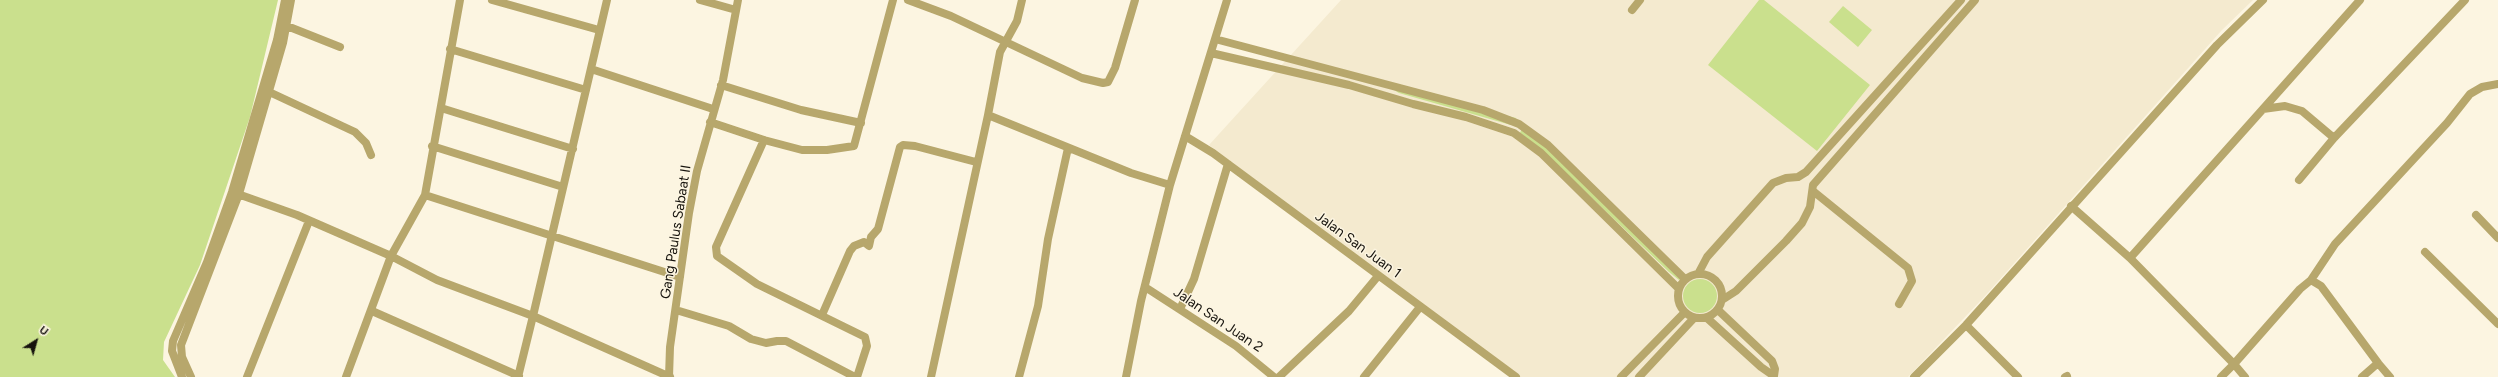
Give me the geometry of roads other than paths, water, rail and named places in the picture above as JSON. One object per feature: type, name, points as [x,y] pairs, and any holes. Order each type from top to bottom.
[{"type":"street","points":[[266,90],[285,0]]},
{"type":"street","points":[[191,377],[182,357],[181,345],[235,193],[287,26],[291,0]]},
{"type":"street","points":[[346,377],[372,311],[391,256],[425,195],[432,146],[441,108],[450,49],[460,0]]},
{"type":"street","points":[[492,0],[599,30]]},
{"type":"street","points":[[372,311],[424,336],[519,377],[607,0]]},
{"type":"street","points":[[700,0],[736,10]]},
{"type":"street","name":"Gang Paulus Sabaat II","points":[[669,377],[670,347],[696,176],[713,109],[721,85],[738,0]]},
{"type":"street","points":[[710,122],[764,140],[802,150],[849,148],[854,146],[857,140],[860,123],[893,0]]},
{"type":"street","points":[[908,0],[952,16],[1082,78],[1098,82],[1108,82],[1116,68],[1135,0]]},
{"type":"street","points":[[931,377],[976,162],[1004,42],[1017,21],[1022,0]]},
{"type":"street","points":[[1126,377],[1145,287],[1170,185],[1227,0]]},
{"type":"street","points":[[1632,10],[1640,0]]},
{"type":"street","points":[[1698,274],[1714,280],[1721,289],[1722,300],[1718,310],[1707,318],[1694,318],[1684,312],[1677,297],[1678,288],[1685,279],[1698,274],[1707,257],[1773,183],[1786,178],[1798,177],[1806,172],[1961,0]]},
{"type":"street","points":[[1722,300],[1736,291],[1757,272],[1798,227],[1810,207],[1813,185],[1975,0]]},
{"type":"street","points":[[1914,377],[1966,325],[2071,206],[2217,45],[2263,0]]},
{"type":"street","points":[[2130,258],[2360,0]]},
{"type":"street","points":[[2299,180],[2334,138],[2465,0]]},
{"type":"street","points":[[287,26],[340,47]]},
{"type":"street","points":[[1215,39],[1483,110],[1519,124],[1548,145],[1634,227],[1685,279]]},
{"type":"street","points":[[450,49],[586,90]]},
{"type":"street","points":[[1211,53],[1308,75],[1466,117],[1514,133],[1541,153],[1678,288]]},
{"type":"street","points":[[1308,75],[1311,64]]},
{"type":"street","points":[[591,69],[713,109]]},
{"type":"street","points":[[2221,377],[2300,289],[2311,280],[2335,244],[2447,123],[2470,94],[2482,87],[2498,84]]},
{"type":"street","points":[[721,85],[801,110],[860,123]]},
{"type":"street","points":[[266,90],[355,132],[366,143],[371,155]]},
{"type":"street","points":[[2263,109],[2284,106],[2302,111],[2334,138]]},
{"type":"street","points":[[441,108],[573,149]]},
{"type":"street","points":[[988,115],[1136,175],[1170,185]]},
{"type":"street","name":"Jalan San Juan 1","points":[[1185,136],[1228,164],[1516,377]]},
{"type":"street","points":[[676,310],[704,317],[729,326],[751,339],[766,343],[786,341],[855,377],[867,341],[861,334],[748,279],[717,256],[716,247],[764,140]]},
{"type":"street","points":[[822,316],[850,251],[854,246],[864,242],[869,246],[871,237],[878,229],[900,147],[903,145],[915,146],[976,162]]},
{"type":"street","points":[[432,146],[563,187]]},
{"type":"street","points":[[1019,377],[1038,306],[1048,239],[1068,148]]},
{"type":"street","points":[[1180,309],[1194,279],[1228,164]]},
{"type":"street","points":[[1813,191],[1908,268],[1912,281],[1899,304]]},
{"type":"street","points":[[235,193],[309,221],[391,256],[437,280],[533,316],[669,377]]},
{"type":"street","points":[[182,377],[172,351],[173,341],[235,193]]},
{"type":"street","points":[[425,195],[553,234],[680,277]]},
{"type":"street","points":[[2071,206],[2130,258],[2246,377]]},
{"type":"street","points":[[2476,215],[2498,238]]},
{"type":"street","points":[[247,377],[309,221]]},
{"type":"street","points":[[1625,236],[1634,227]]},
{"type":"street","points":[[2424,252],[2498,324]]},
{"type":"street","points":[[1279,377],[1348,311],[1378,276]]},
{"type":"street","points":[[2311,280],[2321,286],[2390,377]]},
{"type":"street","name":"Jalan San Juan 2","points":[[1145,287],[1236,346],[1274,377]]},
{"type":"street","points":[[1364,377],[1420,307]]},
{"type":"street","points":[[1707,318],[1761,367],[1774,376],[1775,369],[1772,361],[1718,310]]},
{"type":"street","points":[[1621,377],[1684,312]]},
{"type":"street","points":[[1638,377],[1694,318]]},
{"type":"street","points":[[1966,325],[2018,377]]},
{"type":"street","points":[[1644,352],[1653,360]]},
{"type":"street","points":[[2362,377],[2378,363]]}]
